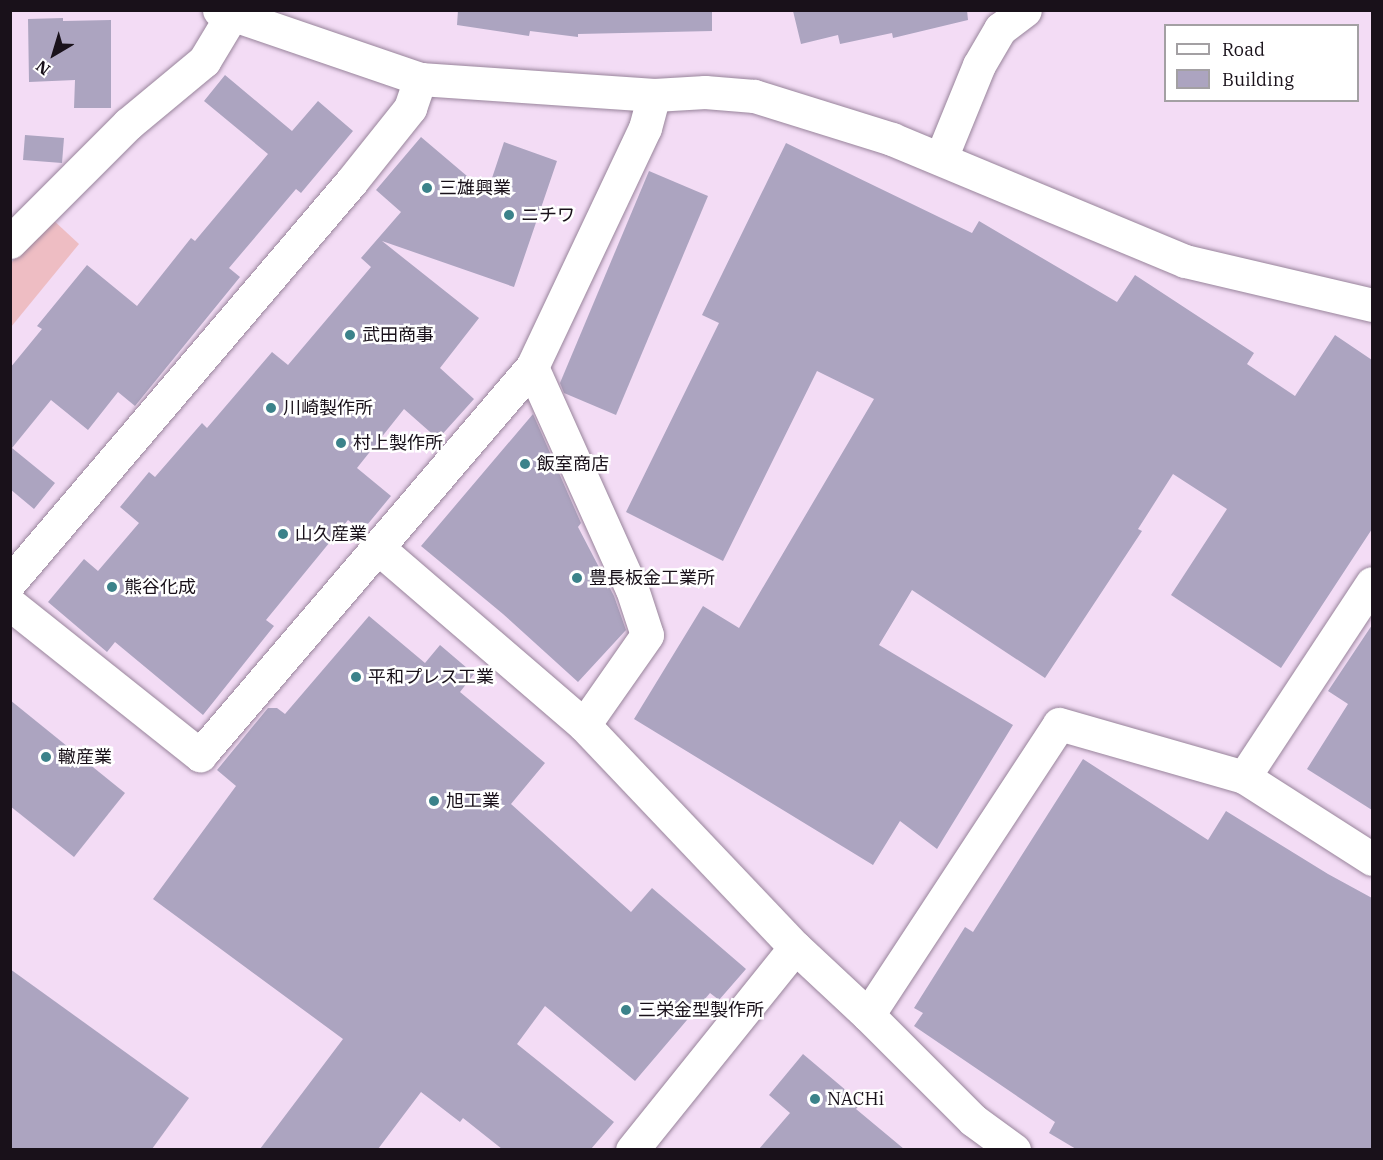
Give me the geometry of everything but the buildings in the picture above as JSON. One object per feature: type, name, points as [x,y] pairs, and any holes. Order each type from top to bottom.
[{"type":"street","points":[[941,158],[979,65],[1000,29],[1024,10]]},
{"type":"street","points":[[10,242],[128,124],[204,61],[240,15],[420,79],[654,95],[705,92],[754,96],[857,127],[941,158],[1185,261],[1372,304]]},
{"type":"street","points":[[10,582],[351,182],[410,108],[420,79]]},
{"type":"street","points":[[10,604],[200,755],[532,367],[645,128],[654,95]]},
{"type":"street","points":[[532,367],[632,589],[647,635],[584,725]]},
{"type":"street","points":[[377,547],[584,725],[795,947],[868,1015],[973,1120],[1014,1149]]},
{"type":"street","points":[[1244,777],[1372,583]]},
{"type":"street","points":[[868,1015],[1059,724],[1244,777],[1372,859]]},
{"type":"street","points":[[632,1149],[795,947]]},
{"type":"shaded area","points":[[51,218],[79,244],[11,327],[11,263]]},
{"type":"place","name":"三雄興業","points":[[427,188]]},
{"type":"place","name":"ニチワ","points":[[509,215]]},
{"type":"place","name":"武田商事","points":[[350,335]]},
{"type":"place","name":"川崎製作所","points":[[271,408]]},
{"type":"place","name":"村上製作所","points":[[341,443]]},
{"type":"place","name":"飯室商店","points":[[525,464]]},
{"type":"place","name":"山久産業","points":[[283,534]]},
{"type":"place","name":"豊長板金工業所","points":[[577,578]]},
{"type":"place","name":"熊谷化成","points":[[112,587]]},
{"type":"place","name":"平和プレス工業","points":[[356,677]]},
{"type":"place","name":"轍産業","points":[[46,757]]},
{"type":"place","name":"旭工業","points":[[434,801]]},
{"type":"place","name":"三栄金型製作所","points":[[626,1010]]},
{"type":"place","name":"NACHi","points":[[815,1099]]}]
